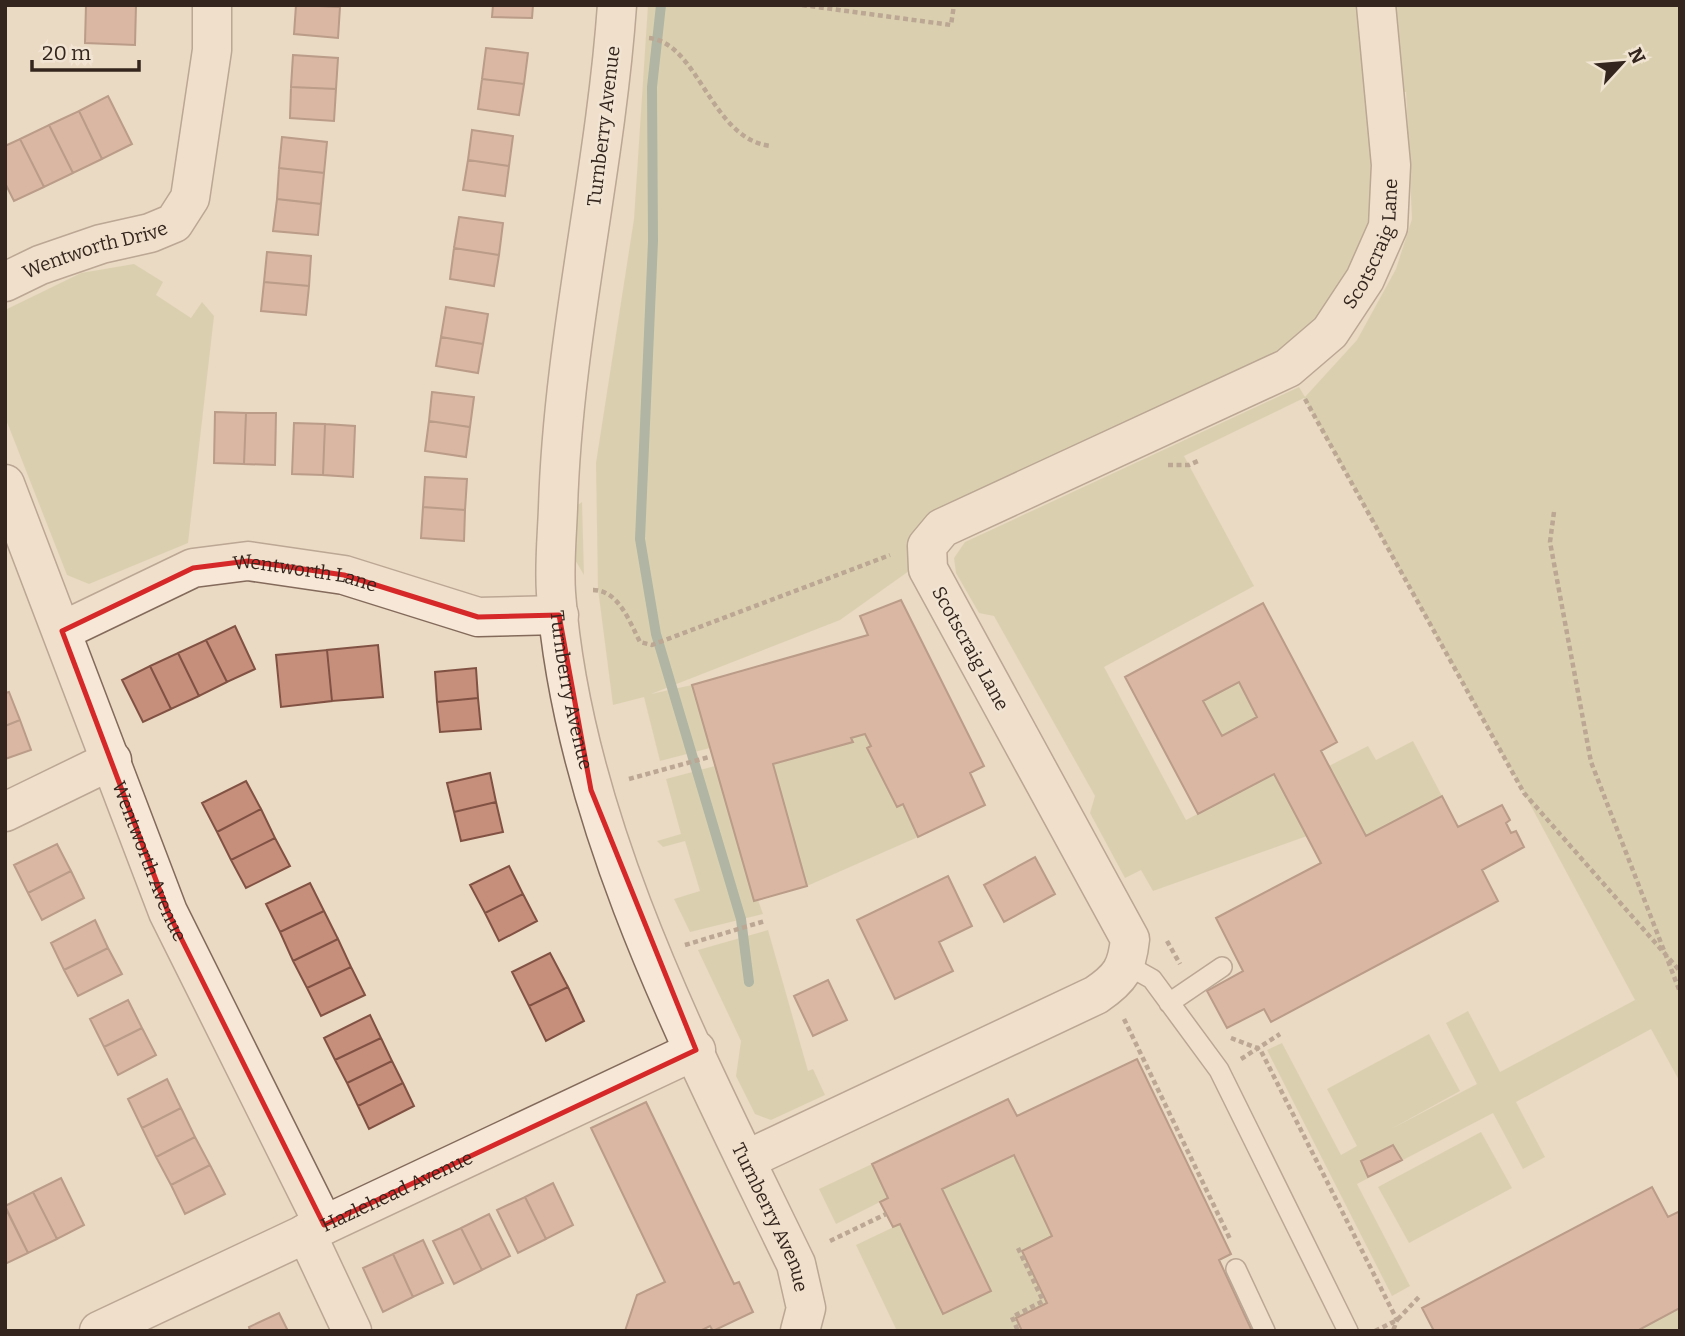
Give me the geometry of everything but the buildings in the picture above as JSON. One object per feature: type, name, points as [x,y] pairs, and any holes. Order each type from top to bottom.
[{"type":"street","name":"Wentworth Drive","points":[[5,282],[40,265],[101,244],[150,233],[174,223],[190,198],[212,50],[212,5]]},
{"type":"street","name":"Scotscraig Lane","points":[[1118,976],[1130,939],[928,569],[927,546],[942,528],[1288,368],[1330,332],[1365,279],[1388,227],[1391,165],[1376,5]]},
{"type":"street","name":"Turnberry Avenue","points":[[616,20],[560,433],[557,604],[572,705],[591,790],[654,957],[796,1264],[806,1308],[800,1331]]},
{"type":"street","name":"Wentworth Avenue","points":[[5,484],[169,912],[315,1229],[352,1331]]},
{"type":"street","name":"Wentworth Lane","points":[[62,631],[193,569],[248,561],[344,575],[478,617],[557,604]]},
{"type":"street","points":[[5,812],[112,760]]},
{"type":"street","points":[[746,1160],[1118,976]]},
{"type":"street","name":"Hazlehead Avenue","points":[[99,1331],[696,1050]]},
{"type":"lane","points":[[1170,1003],[1192,985],[1222,967]]},
{"type":"lane","points":[[1118,976],[1152,979],[1219,1070],[1348,1331]]},
{"type":"lane","points":[[1236,1269],[1265,1331]]},
{"type":"path","points":[[802,5],[951,25],[954,5]]},
{"type":"path","points":[[616,20],[660,39],[687,62],[714,107],[755,145],[771,146]]},
{"type":"path","points":[[1288,368],[1524,793],[1680,971]]},
{"type":"path","points":[[1554,512],[1550,542],[1591,762],[1680,992]]},
{"type":"path","points":[[557,604],[598,589],[620,604],[640,642],[652,645],[917,546],[927,546]]},
{"type":"path","points":[[591,790],[709,757]]},
{"type":"path","points":[[654,957],[694,941],[765,921]]},
{"type":"path","points":[[1165,937],[1192,985]]},
{"type":"path","points":[[1118,976],[1236,1252],[1236,1269]]},
{"type":"path","points":[[1219,1034],[1260,1049],[1397,1320],[1393,1331]]},
{"type":"path","points":[[1219,1070],[1260,1049],[1280,1034]]},
{"type":"path","points":[[830,1241],[886,1214]]},
{"type":"path","points":[[1018,1248],[1043,1301],[1012,1317],[1018,1331]]},
{"type":"path","points":[[1375,1331],[1397,1320],[1419,1297]]},
{"type":"highlighted area","points":[[248,561],[344,575],[478,617],[559,615],[591,790],[696,1050],[324,1225],[168,912],[62,631],[193,568]]},
{"type":"shaded area","points":[[648,5],[1365,5],[1377,218],[1318,324],[1281,360],[944,514],[916,566],[840,620],[651,694],[692,685],[710,748],[660,761],[644,697],[613,705],[598,589],[596,463],[634,219]]},
{"type":"shaded area","points":[[1391,5],[1680,5],[1680,1082],[1651,1029],[1516,1102],[1545,1157],[1523,1169],[1493,1113],[1357,1184],[1410,1286],[1392,1296],[1267,1050],[1282,1043],[1341,1155],[1357,1146],[1327,1089],[1429,1034],[1460,1091],[1391,1129],[1477,1084],[1446,1023],[1468,1011],[1500,1072],[1635,1000],[1524,793],[1304,398],[1184,456],[1254,586],[1104,667],[1186,820],[1274,774],[1307,836],[1153,891],[1141,870],[1125,878],[1090,813],[1095,796],[994,616],[979,613],[956,573],[954,558],[965,542],[1299,387],[1305,397],[1357,340],[1396,269],[1412,219],[1406,92],[1395,92]]},
{"type":"shaded area","points":[[134,264],[163,282],[156,295],[191,318],[202,302],[214,316],[188,543],[89,584],[67,575],[5,417],[5,310],[81,273]]},
{"type":"shaded area","points":[[582,502],[584,575],[568,548],[568,512]]},
{"type":"shaded area","points":[[1239,682],[1257,717],[1222,736],[1203,701]]},
{"type":"shaded area","points":[[865,734],[871,746],[867,748],[896,806],[903,804],[918,837],[807,886],[773,764],[852,742],[851,738]]},
{"type":"shaded area","points":[[1413,741],[1442,796],[1366,836],[1329,766],[1368,746],[1376,760]]},
{"type":"shaded area","points":[[715,766],[754,901],[758,900],[763,914],[690,932],[674,899],[700,891],[685,841],[663,847],[657,841],[681,834],[666,779]]},
{"type":"shaded area","points":[[768,930],[808,1071],[813,1069],[825,1095],[771,1120],[755,1114],[736,1076],[741,1041],[698,950]]},
{"type":"shaded area","points":[[1481,1132],[1512,1188],[1409,1243],[1378,1187]]},
{"type":"shaded area","points":[[1014,1155],[1052,1236],[1047,1303],[1022,1331],[897,1331],[856,1245],[900,1224],[943,1313],[990,1291],[942,1189]]},
{"type":"shaded area","points":[[872,1164],[888,1198],[836,1224],[819,1189]]},
{"type":"shaded area","points":[[1680,1308],[1680,1331],[1637,1331]]},
{"type":"waterway","points":[[661,5],[652,87],[653,241],[640,539],[656,634],[741,919],[749,982]]}]
